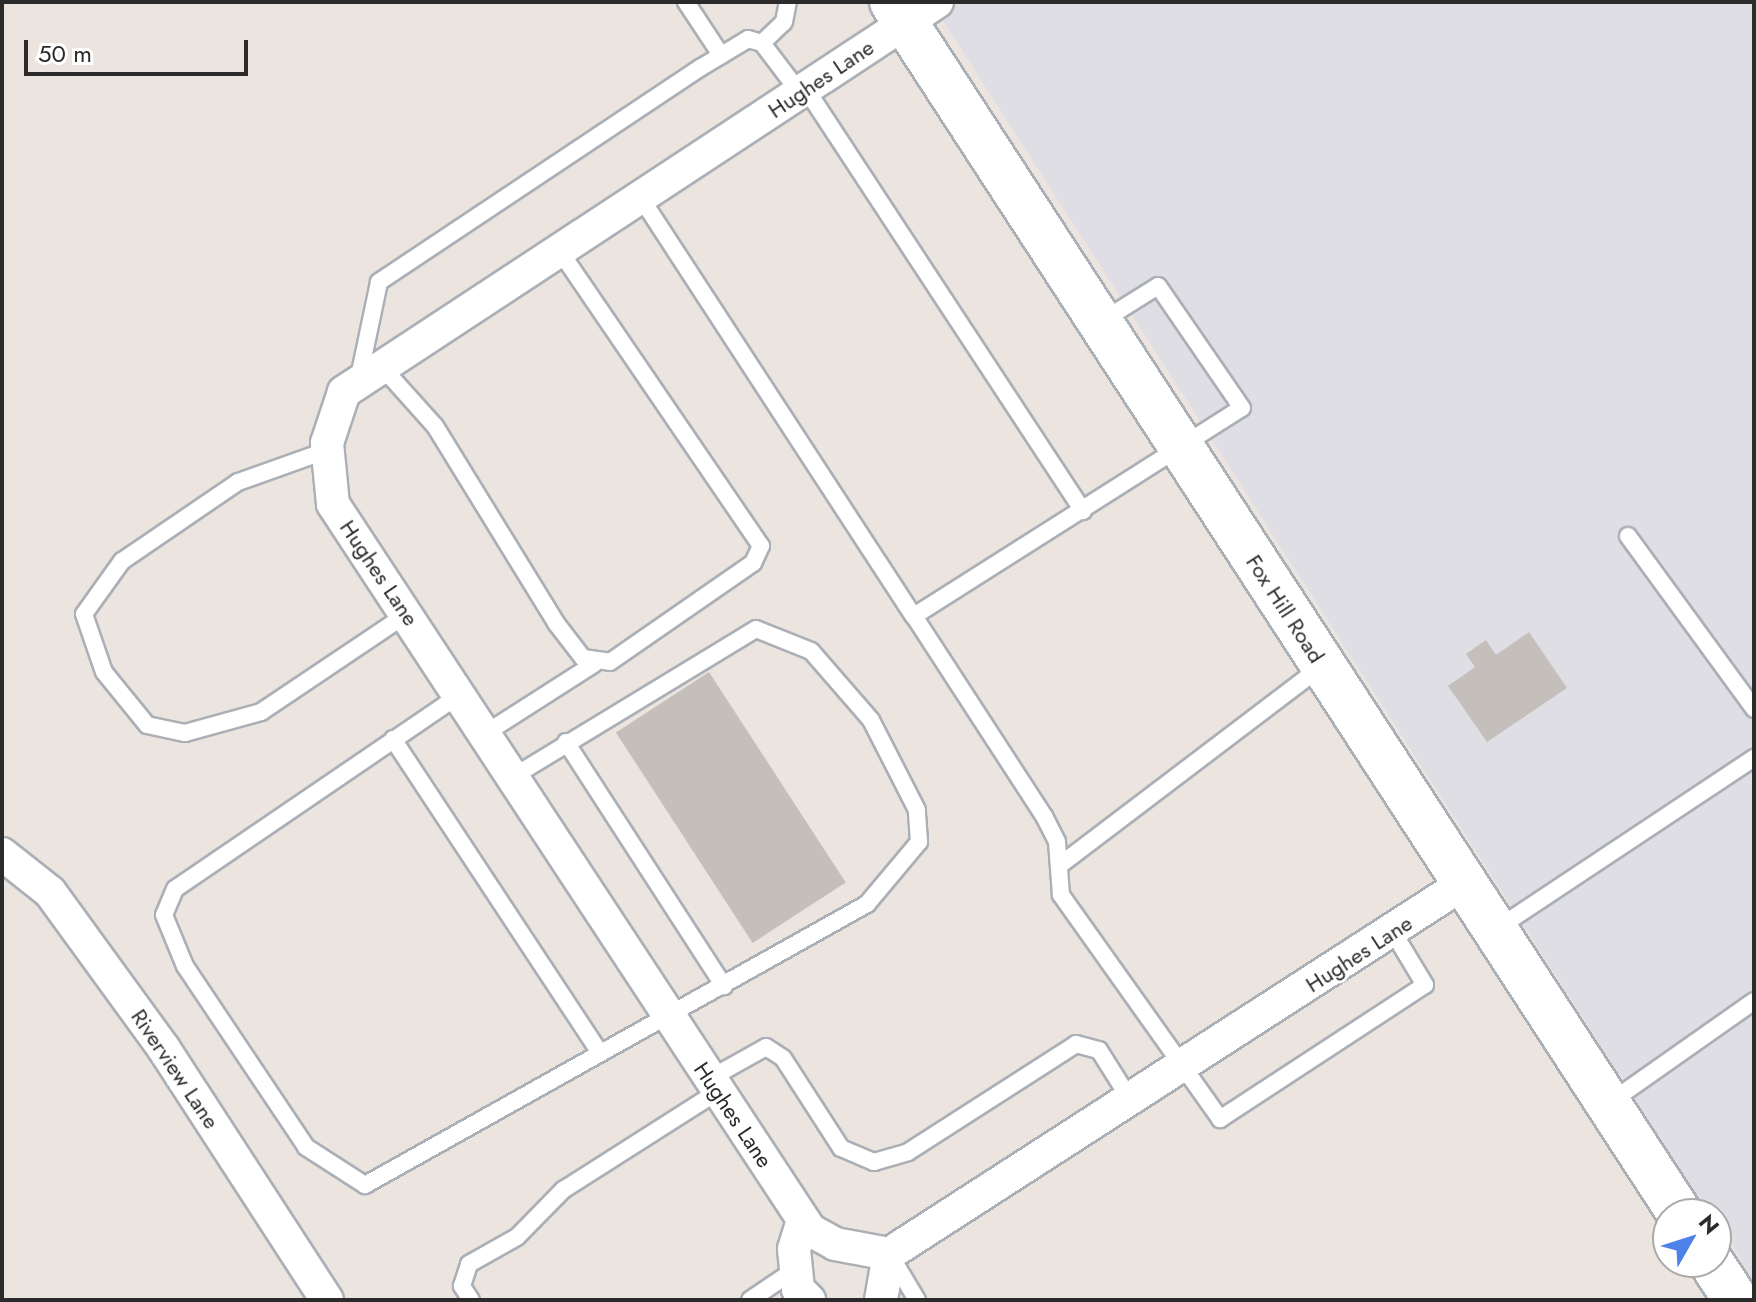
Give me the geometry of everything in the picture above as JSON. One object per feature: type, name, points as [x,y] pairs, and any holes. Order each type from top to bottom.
[{"type":"street","name":"Hughes Lane","points":[[912,9],[803,91],[344,392],[328,450],[333,504],[461,694],[713,1086],[803,1220],[835,1244],[889,1254],[1184,1067],[1463,884]]},
{"type":"street","name":"Fox Hill Road","points":[[912,9],[1099,323],[1669,1198]]},
{"type":"street","name":"Riverview Lane","points":[[2,854],[58,904],[327,1300]]},
{"type":"street","points":[[803,1220],[796,1269],[798,1289],[809,1300]]},
{"type":"street","points":[[881,1300],[889,1254]]},
{"type":"street","points":[[1722,1278],[1736,1300]]},
{"type":"lane","points":[[686,2],[721,55]]},
{"type":"lane","points":[[762,43],[784,22],[788,2]]},
{"type":"lane","points":[[594,664],[556,623],[435,426],[370,375],[379,282],[748,39],[762,43],[803,91],[1083,511]]},
{"type":"lane","points":[[641,198],[1044,816],[1060,865],[1061,895],[1220,1119],[1425,985],[1393,932]]},
{"type":"lane","points":[[486,733],[594,664],[610,662],[753,563],[761,546],[751,522],[596,307],[560,251]]},
{"type":"lane","points":[[914,616],[1242,408],[1158,286],[1099,323]]},
{"type":"lane","points":[[328,450],[238,482],[122,561],[84,614],[104,672],[147,725],[185,733],[261,712],[407,614]]},
{"type":"lane","points":[[1628,536],[1754,709]]},
{"type":"lane","points":[[461,694],[175,889],[164,915],[185,966],[306,1147],[365,1185],[867,904],[919,842],[917,810],[871,720],[811,651],[756,629],[514,776]]},
{"type":"lane","points":[[1060,865],[1323,666]]},
{"type":"lane","points":[[393,739],[600,1053]]},
{"type":"lane","points":[[566,742],[724,986]]},
{"type":"lane","points":[[1494,931],[1754,758]]},
{"type":"lane","points":[[1607,1104],[1754,1001]]},
{"type":"lane","points":[[471,1300],[462,1286],[469,1264],[517,1237],[563,1190],[766,1047],[783,1058],[841,1148],[874,1162],[908,1152],[1076,1044],[1099,1050],[1131,1101]]},
{"type":"lane","points":[[889,1254],[917,1300]]},
{"type":"lane","points":[[750,1300],[796,1269]]},
{"type":"lane","points":[[1736,1300],[1754,1289]]},
{"type":"shaded area","points":[[931,2],[1754,2],[1754,1284],[1732,1243],[1732,1198],[1699,1198]]},
{"type":"building","points":[[1529,632],[1567,688],[1487,742],[1448,686],[1475,667],[1466,654],[1486,640],[1496,655]]},
{"type":"building","points":[[709,672],[846,883],[753,943],[616,732]]}]
